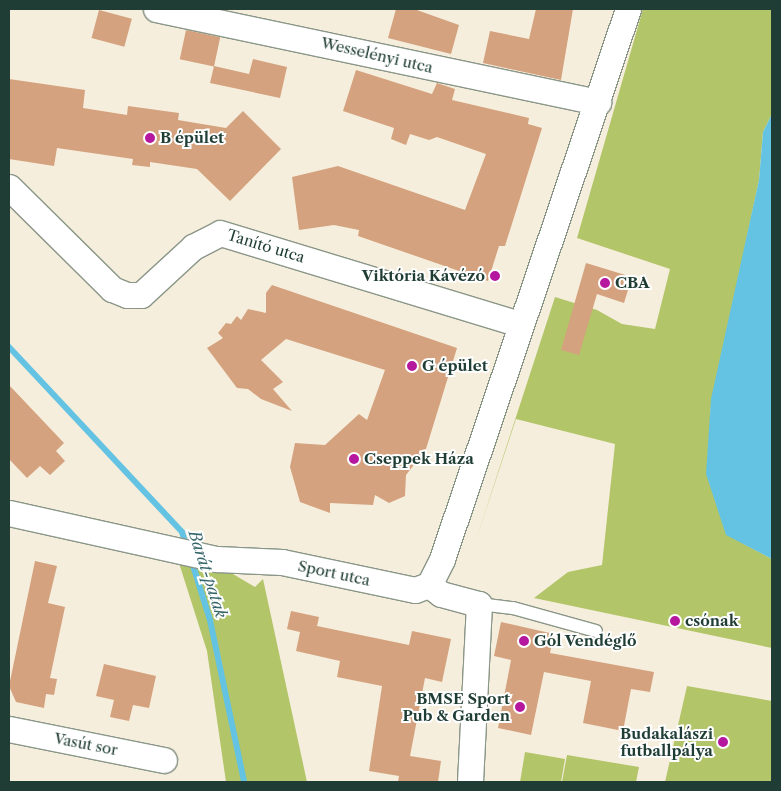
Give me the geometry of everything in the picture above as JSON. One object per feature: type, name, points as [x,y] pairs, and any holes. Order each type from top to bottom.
[{"type":"street","name":"Wesselényi utca","points":[[156,9],[368,52],[598,102]]},
{"type":"street","points":[[470,782],[479,604],[441,594],[429,585],[442,559],[519,324],[598,102],[628,9]]},
{"type":"street","name":"Tanító utca","points":[[9,187],[112,289],[127,295],[142,295],[193,247],[220,233],[519,324]]},
{"type":"street","name":"Sport utca","points":[[9,513],[217,559],[282,562],[415,590],[429,585]]},
{"type":"street","name":"Vasút sor","points":[[9,729],[164,760]]},
{"type":"lane","points":[[479,604],[513,608],[596,632]]},
{"type":"green space","points":[[643,9],[772,9],[772,114],[763,132],[759,180],[710,412],[744,544],[772,559],[772,648],[534,598],[568,572],[602,565],[615,444],[516,419],[474,546],[555,297],[597,310],[622,324],[655,329],[670,269],[577,238]]},
{"type":"green space","points":[[179,563],[226,570],[255,587],[263,579],[307,782],[226,782],[207,651]]},
{"type":"green space","name":"Budakalászi futballpálya","points":[[687,686],[772,701],[772,782],[665,782]]},
{"type":"green space","points":[[525,752],[565,759],[561,782],[520,782]]},
{"type":"green space","points":[[567,755],[639,767],[636,782],[562,782]]},
{"type":"water","points":[[772,114],[772,559],[726,535],[706,474],[711,399],[759,180],[763,132]]},
{"type":"building","points":[[396,9],[414,9],[459,25],[451,54],[388,38]]},
{"type":"building","points":[[536,9],[573,9],[561,80],[483,63],[490,31],[529,39]]},
{"type":"building","points":[[99,10],[132,19],[124,47],[91,38]]},
{"type":"building","points":[[186,30],[220,37],[214,67],[180,59]]},
{"type":"building","points":[[253,59],[287,67],[280,98],[210,83],[214,66],[249,74]]},
{"type":"building","points":[[356,70],[432,94],[437,83],[455,89],[452,100],[529,118],[528,124],[542,128],[505,246],[499,246],[488,281],[358,236],[359,230],[334,225],[299,230],[292,177],[338,166],[465,210],[486,154],[437,137],[429,140],[410,134],[406,145],[391,139],[394,128],[343,111]]},
{"type":"building","name":"B épület","points":[[9,79],[85,90],[83,108],[127,115],[128,106],[179,113],[178,120],[226,128],[243,111],[281,149],[230,201],[197,169],[150,162],[150,167],[132,165],[133,159],[57,148],[54,166],[9,159]]},
{"type":"building","points":[[586,263],[632,277],[624,303],[597,294],[579,355],[561,350]]},
{"type":"building","name":"G épület","points":[[272,285],[457,348],[426,449],[406,475],[405,496],[389,503],[375,495],[373,505],[330,503],[330,513],[300,502],[290,467],[295,443],[325,445],[359,414],[367,420],[385,370],[286,339],[261,360],[283,382],[273,389],[292,411],[261,399],[248,389],[237,388],[207,348],[223,338],[218,333],[226,323],[231,324],[237,316],[241,320],[248,309],[266,313],[266,293]]},
{"type":"building","points":[[9,385],[64,443],[56,451],[65,461],[50,475],[40,466],[27,478],[9,459]]},
{"type":"building","points":[[35,561],[57,566],[48,603],[65,607],[50,678],[57,679],[54,695],[46,694],[44,708],[16,702],[9,686]]},
{"type":"building","points":[[291,611],[319,617],[317,626],[409,645],[412,631],[451,639],[442,682],[425,678],[410,756],[441,761],[438,782],[398,782],[399,776],[369,771],[382,686],[337,677],[340,661],[296,651],[300,632],[287,629]]},
{"type":"building","points":[[501,622],[554,634],[550,653],[654,672],[650,692],[631,689],[623,731],[583,723],[591,681],[544,672],[531,735],[498,728],[511,660],[494,656]]},
{"type":"building","points":[[104,664],[156,676],[149,708],[133,705],[129,721],[110,717],[114,700],[96,696]]},
{"type":"waterway","name":"Barát-patak","points":[[9,347],[182,532],[187,547]]},
{"type":"waterway","name":"Barát-patak","points":[[191,559],[210,620],[244,782]]},
{"type":"place","name":"B épület","points":[[150,138]]},
{"type":"place","name":"Viktória Kávézó","points":[[495,276]]},
{"type":"place","name":"CBA","points":[[605,283]]},
{"type":"place","name":"G épület","points":[[412,366]]},
{"type":"place","name":"Cseppek Háza","points":[[354,459]]},
{"type":"place","name":"csónak","points":[[675,621]]},
{"type":"place","name":"Gól Vendéglő","points":[[524,641]]},
{"type":"place","name":"BMSE Sport Pub & Garden","points":[[520,707]]},
{"type":"place","name":"Budakalászi futballpálya","points":[[723,742]]}]
